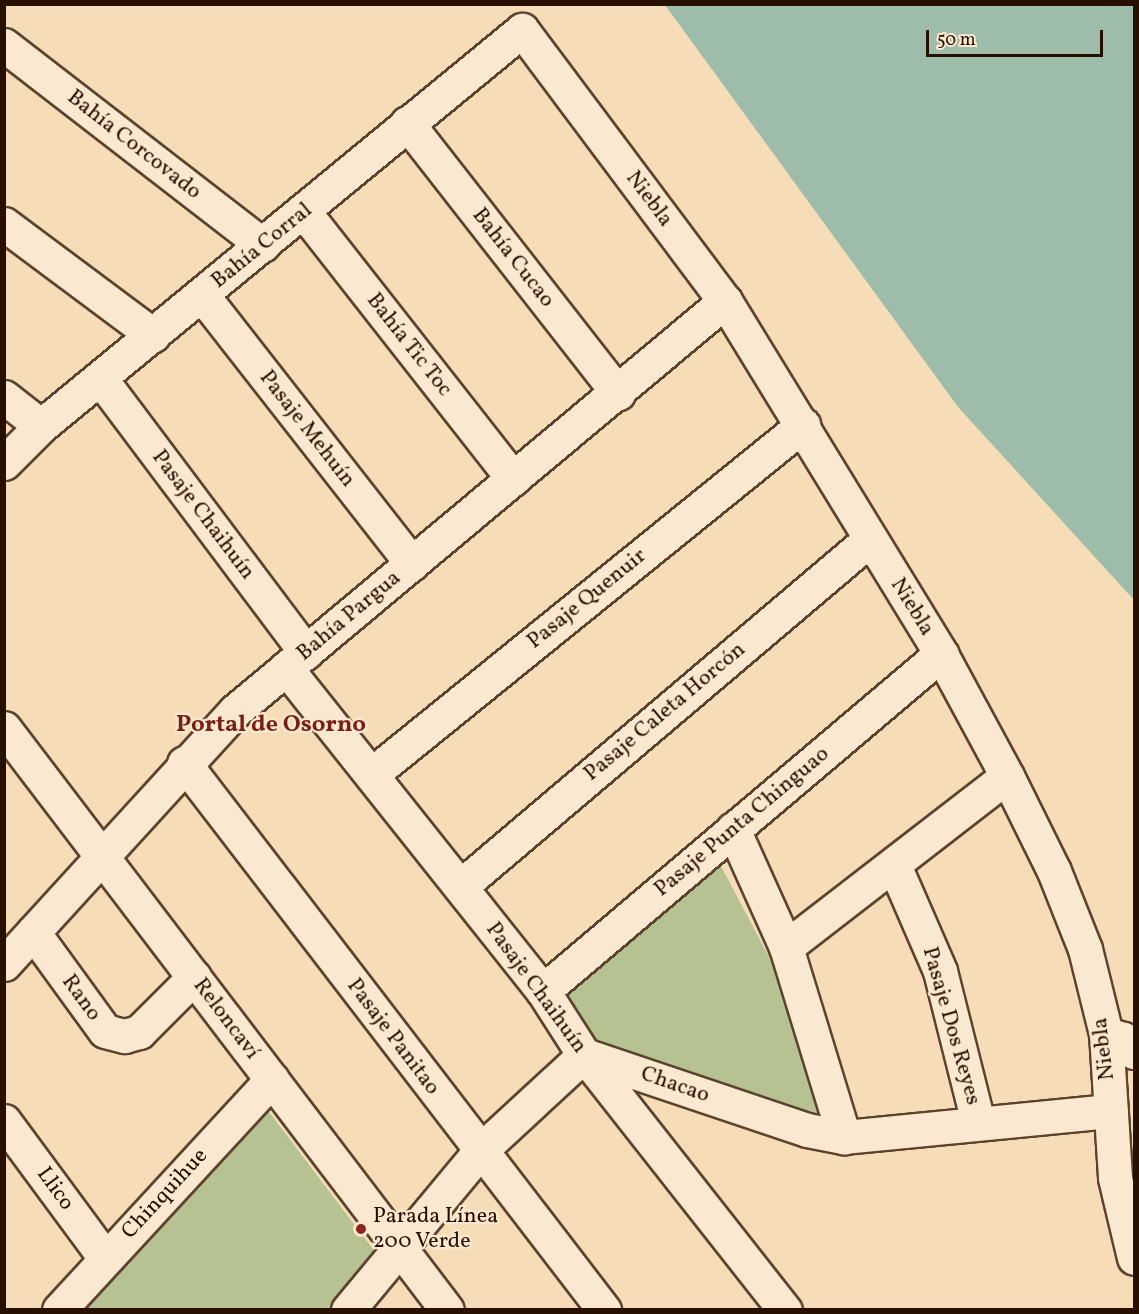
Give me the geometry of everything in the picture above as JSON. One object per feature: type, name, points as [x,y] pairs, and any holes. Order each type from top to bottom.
[{"type":"street","name":"Bahía Corral","points":[[4,463],[41,426],[304,212],[407,123],[522,30]]},
{"type":"street","name":"Niebla","points":[[522,30],[725,301],[803,425],[941,654],[1007,776],[1054,870],[1085,949],[1106,1034],[1115,1178],[1134,1258]]},
{"type":"street","name":"Bahía Corcovado","points":[[4,45],[263,245]]},
{"type":"street","name":"Bahía Cucao","points":[[407,123],[618,393]]},
{"type":"street","name":"Bahía Tic Toc","points":[[304,212],[513,479]]},
{"type":"street","points":[[4,224],[153,335]]},
{"type":"street","name":"Pasaje Mehuín","points":[[202,295],[412,564]]},
{"type":"street","name":"Bahía Pargua","points":[[14,949],[102,856],[184,763],[235,711],[618,393],[725,301]]},
{"type":"street","name":"Pasaje Chaihuín","points":[[100,378],[296,660],[372,774],[543,991],[584,1054],[785,1310]]},
{"type":"street","points":[[4,397],[41,426]]},
{"type":"street","name":"Pasaje Quenuir","points":[[372,774],[803,425]]},
{"type":"street","name":"Pasaje Caleta Horcón","points":[[461,886],[870,539]]},
{"type":"street","name":"Pasaje Punta Chinguao","points":[[543,991],[941,654]]},
{"type":"street","name":"Reloncaví","points":[[4,728],[447,1310]]},
{"type":"street","name":"Pasaje Panitao","points":[[184,763],[604,1310]]},
{"type":"street","points":[[786,947],[1007,776]]},
{"type":"street","points":[[733,829],[786,947],[844,1137]]},
{"type":"street","name":"Pasaje Dos Reyes","points":[[894,865],[940,971],[978,1122]]},
{"type":"street","name":"Rano","points":[[14,949],[105,1031],[124,1036],[139,1032],[194,977]]},
{"type":"street","points":[[1106,1034],[1124,1039],[1134,1052]]},
{"type":"street","points":[[348,1310],[480,1151],[584,1054]]},
{"type":"street","name":"Chacao","points":[[584,1054],[807,1130],[844,1137],[1110,1110]]},
{"type":"street","name":"Chinquihue","points":[[59,1310],[272,1079]]},
{"type":"street","name":"Llico","points":[[4,1120],[105,1258]]},
{"type":"green space","points":[[721,866],[777,972],[824,1124],[590,1041],[562,992]]},
{"type":"green space","points":[[263,1104],[376,1253],[333,1309],[77,1310]]},
{"type":"shaded area","points":[[665,5],[1134,5],[1134,600],[958,407]]},
{"type":"place","name":"Parada Línea 200 Verde","points":[[361,1229]]},
{"type":"district","name":"Portal de Osorno","points":[[271,726]]}]
